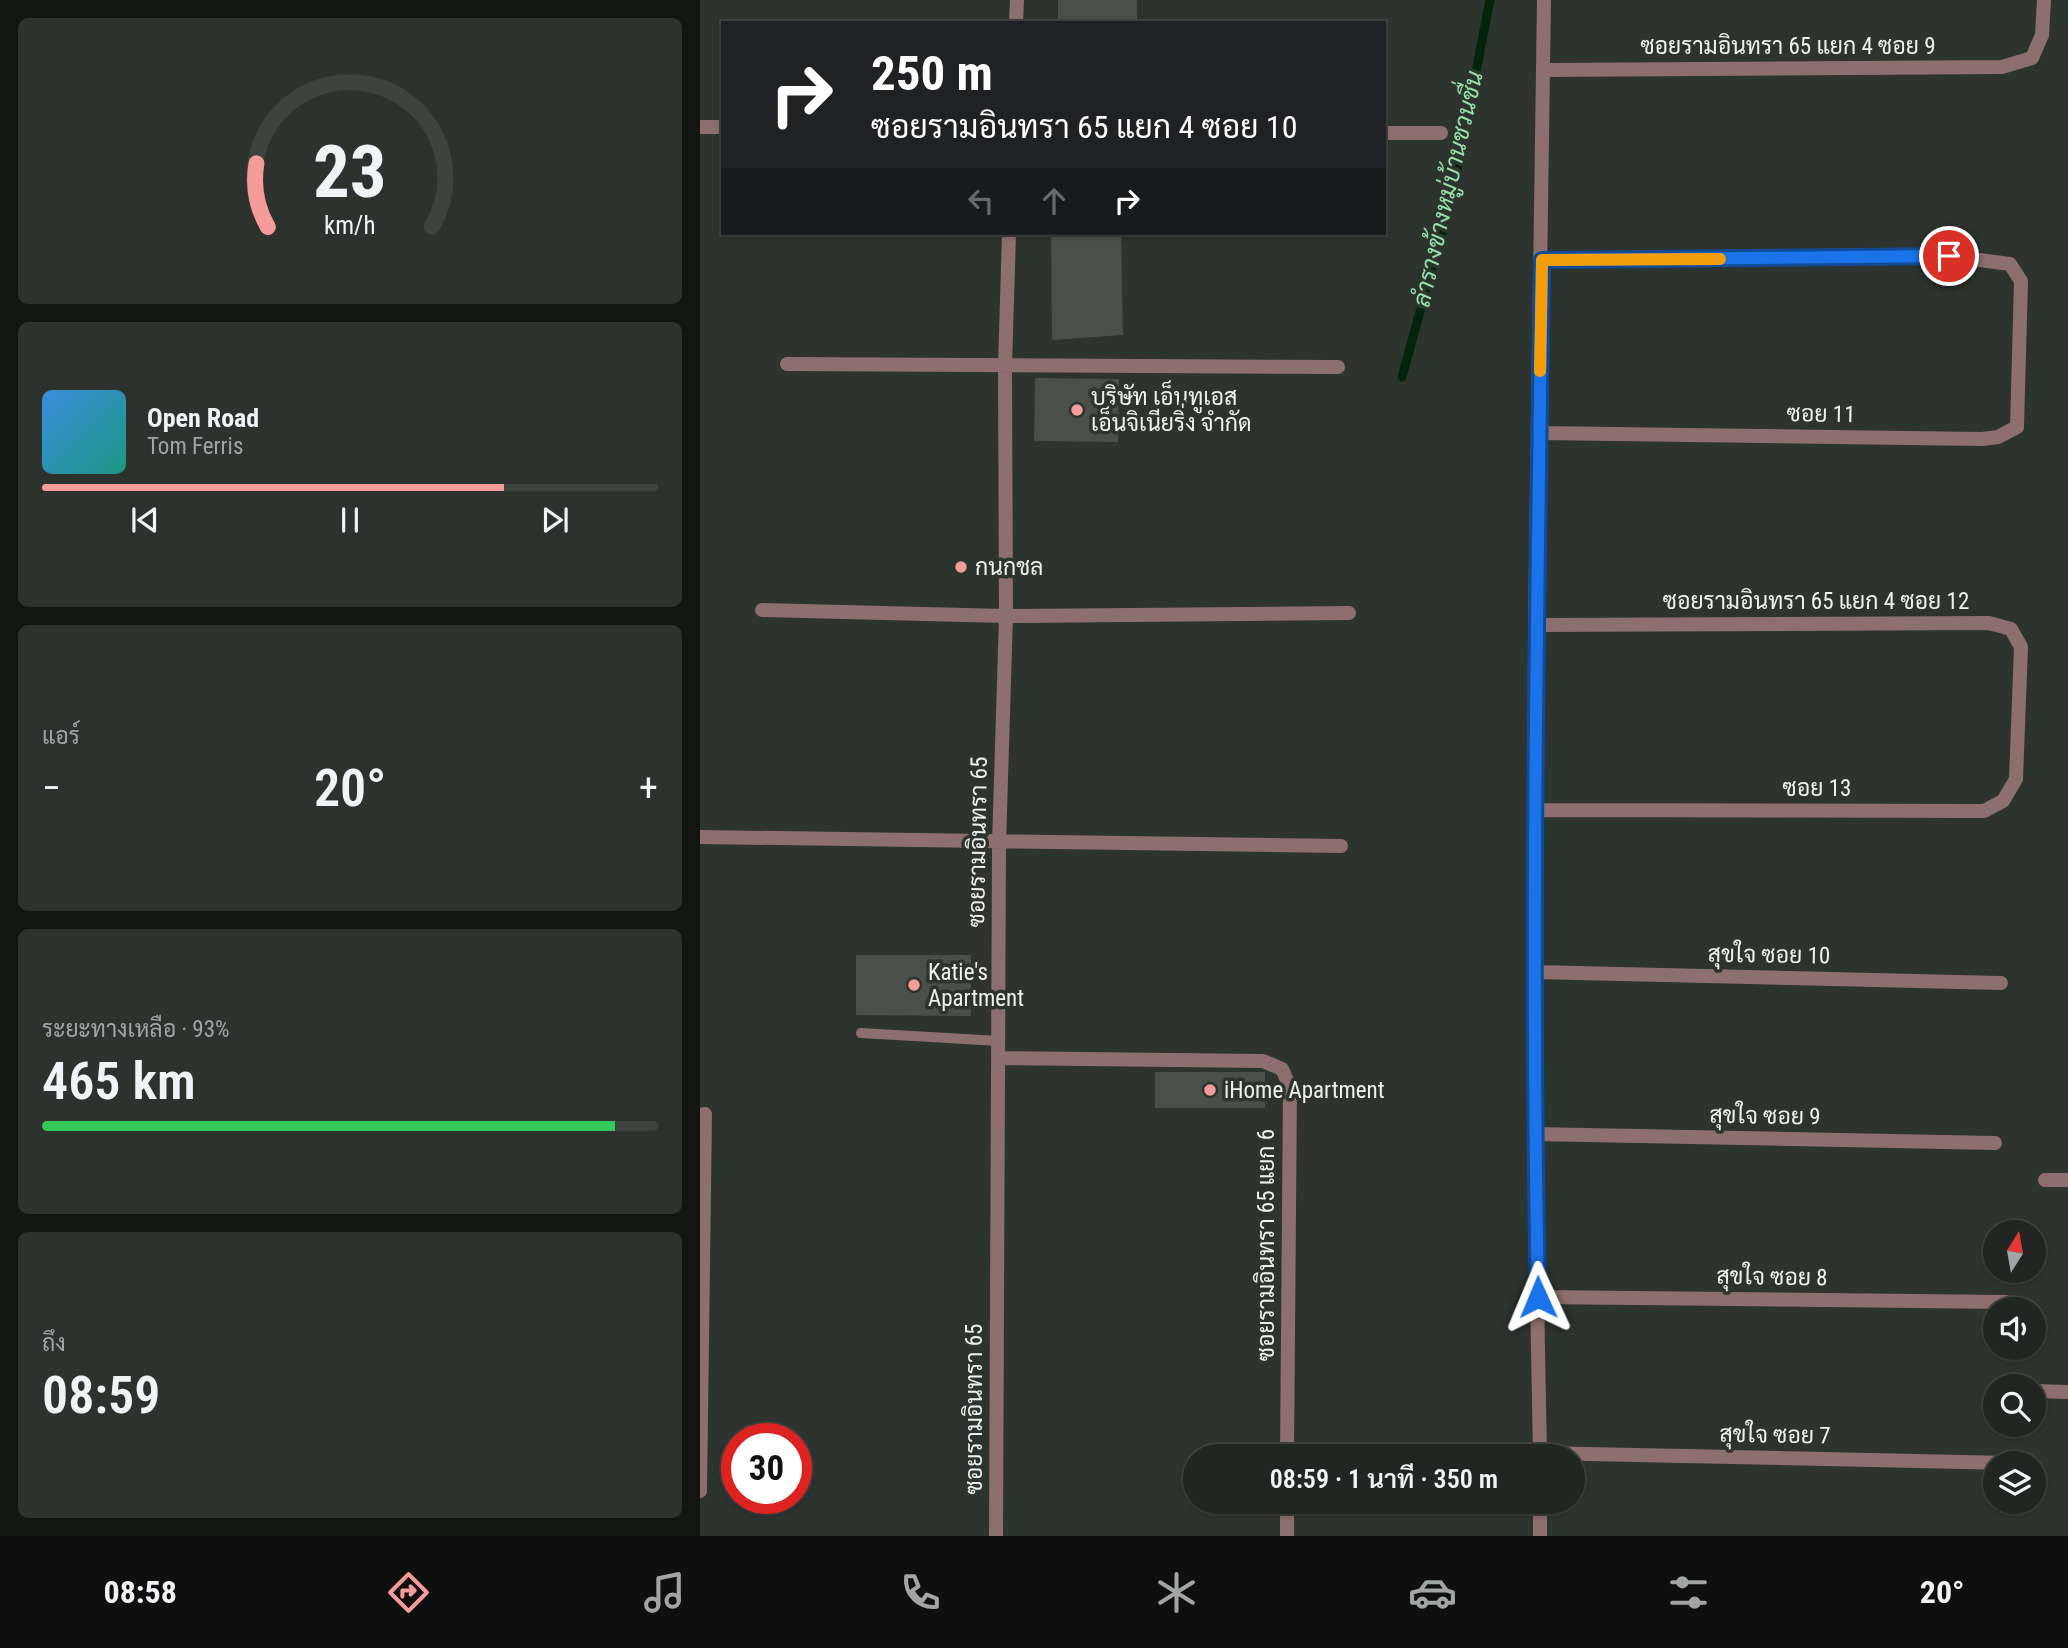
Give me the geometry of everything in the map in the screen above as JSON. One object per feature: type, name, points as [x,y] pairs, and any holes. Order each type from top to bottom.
[{"type":"street","points":[[1016,21],[1017,0]]},
{"type":"street","points":[[1539,1444],[1534,1134],[1535,625],[1544,0]]},
{"type":"street","name":"ซอยรามอินทรา 65 แยก 4 ซอย 9","points":[[1543,70],[2002,67],[2032,58],[2042,35],[2044,0]]},
{"type":"street","points":[[700,127],[721,127]]},
{"type":"street","points":[[1386,133],[1441,133]]},
{"type":"street","name":"ซอยรามอินทรา 65","points":[[996,1536],[999,844],[1006,617],[1005,368],[1009,235]]},
{"type":"street","name":"ซอย 11","points":[[1539,433],[1998,437],[2017,427],[2020,345],[2021,281],[2010,264],[1986,259],[1949,256],[1542,260]]},
{"type":"street","points":[[787,364],[1005,368],[1338,367]]},
{"type":"street","points":[[762,610],[1006,617],[1349,613]]},
{"type":"street","name":"ซอยรามอินทรา 65 แยก 4 ซอย 12","points":[[1535,625],[1989,623],[2011,629],[2021,647],[2018,712]]},
{"type":"street","name":"ซอย 13","points":[[1536,810],[1984,811],[2003,801],[2016,779],[2018,712]]},
{"type":"street","points":[[700,837],[999,844],[1341,846]]},
{"type":"street","name":"สุขใจ ซอย 10","points":[[1535,972],[2001,983]]},
{"type":"street","name":"ซอยรามอินทรา 65 แยก 6","points":[[999,1058],[1263,1060],[1282,1069],[1290,1087],[1287,1444]]},
{"type":"street","points":[[700,1490],[703,1114]]},
{"type":"street","name":"สุขใจ ซอย 9","points":[[1534,1134],[1995,1143]]},
{"type":"street","points":[[2045,1180],[2068,1180]]},
{"type":"street","name":"สุขใจ ซอย 8","points":[[1538,1297],[1983,1302]]},
{"type":"street","points":[[2046,1391],[2068,1392]]},
{"type":"street","name":"สุขใจ ซอย 7","points":[[1585,1456],[1983,1463]]},
{"type":"street","points":[[1287,1514],[1287,1536]]},
{"type":"street","points":[[1540,1514],[1540,1536]]},
{"type":"lane","points":[[861,1033],[999,1041]]},
{"type":"building","points":[[1058,0],[1137,0],[1137,21],[1058,21]]},
{"type":"building","points":[[1051,235],[1121,235],[1123,335],[1052,340]]},
{"type":"building","name":"บริษัท เอ็นทูเอส เอ็นจิเนียริ่ง จำกัด","points":[[1035,378],[1119,379],[1118,442],[1034,441]]},
{"type":"building","name":"Katie's Apartment","points":[[856,955],[971,955],[971,1016],[856,1015]]},
{"type":"building","name":"iHome Apartment","points":[[1155,1072],[1265,1072],[1265,1108],[1155,1108]]},
{"type":"waterway","name":"ลำรางข้างหมู่บ้านชวนชื่น","points":[[1402,377],[1452,196],[1490,0]]},
{"type":"slow traffic","points":[[1540,371],[1542,260],[1720,259]]},
{"type":"place","name":"บริษัท เอ็นทูเอส เอ็นจิเนียริ่ง จำกัด","points":[[1077,410]]},
{"type":"place","name":"กนกชล","points":[[961,567]]},
{"type":"place","name":"Katie's Apartment","points":[[914,985]]},
{"type":"place","name":"iHome Apartment","points":[[1210,1090]]},
{"type":"route","points":[[1538,1297],[1534,1134],[1535,625],[1542,260],[1949,256]]}]
